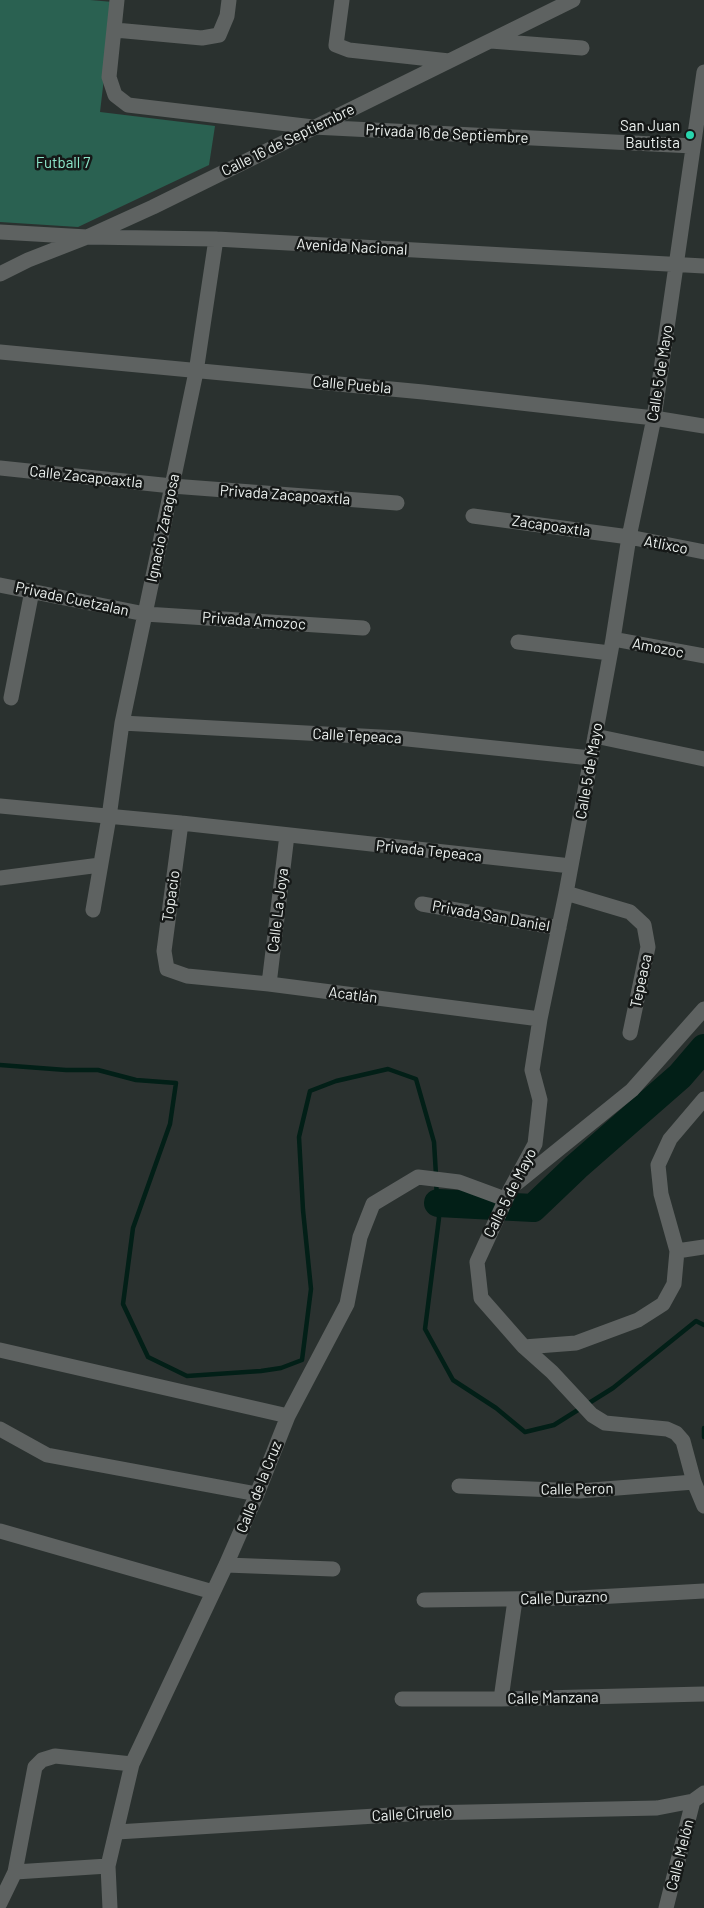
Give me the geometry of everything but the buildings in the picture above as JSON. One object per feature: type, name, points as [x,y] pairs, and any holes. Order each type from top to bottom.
[{"type":"street","points":[[117,0],[115,30],[202,38],[219,35],[227,16],[230,0]]},
{"type":"street","points":[[342,0],[336,45],[349,50],[449,62]]},
{"type":"street","name":"Calle 16 de Septiembre","points":[[0,274],[28,260],[87,237],[153,207],[573,0]]},
{"type":"street","name":"Privada 16 de Septiembre","points":[[115,30],[109,77],[114,95],[128,105],[313,127],[693,146]]},
{"type":"street","points":[[489,41],[582,48]]},
{"type":"street","name":"Calle 5 de Mayo","points":[[694,1482],[683,1441],[676,1433],[667,1429],[604,1423],[592,1415],[552,1372],[524,1347],[481,1298],[477,1262],[505,1200],[535,1144],[540,1100],[532,1070],[591,758],[629,537],[654,418],[704,72]]},
{"type":"street","name":"Avenida Nacional","points":[[0,232],[87,237],[216,239],[704,266]]},
{"type":"street","name":"Ignacio Zaragosa","points":[[93,910],[109,817],[122,723],[196,372],[216,239]]},
{"type":"street","name":"Calle Puebla","points":[[0,352],[423,392],[654,418],[704,426]]},
{"type":"street","name":"Calle Zacapoaxtla","points":[[0,468],[172,486]]},
{"type":"street","name":"Privada Zacapoaxtla","points":[[172,486],[398,503]]},
{"type":"street","name":"Zacapoaxtla","points":[[473,516],[629,537]]},
{"type":"street","name":"Atlixco","points":[[629,537],[704,552]]},
{"type":"street","name":"Privada Cuetzalan","points":[[0,585],[145,614]]},
{"type":"street","points":[[11,698],[32,591]]},
{"type":"street","name":"Privada Amozoc","points":[[145,614],[363,628]]},
{"type":"street","name":"Amozoc","points":[[518,642],[611,646],[704,656]]},
{"type":"street","name":"Calle Tepeaca","points":[[122,723],[398,738],[591,758]]},
{"type":"street","points":[[595,736],[704,759]]},
{"type":"street","points":[[0,806],[181,823],[286,836]]},
{"type":"street","name":"Topacio","points":[[167,969],[164,951],[181,823]]},
{"type":"street","name":"Privada Tepeaca","points":[[286,836],[571,866]]},
{"type":"street","name":"Calle La Joya","points":[[269,984],[286,836]]},
{"type":"street","points":[[0,878],[100,865]]},
{"type":"street","name":"Tepeaca","points":[[566,893],[630,912],[644,925],[648,947],[630,1033]]},
{"type":"street","name":"Privada San Daniel","points":[[422,904],[559,928]]},
{"type":"street","name":"Acatlán","points":[[167,969],[187,976],[269,984],[540,1020]]},
{"type":"street","points":[[505,1200],[632,1090],[704,1009]]},
{"type":"street","points":[[524,1347],[576,1344],[638,1320],[663,1304],[674,1284],[677,1252],[661,1194],[658,1165],[670,1139],[704,1100]]},
{"type":"street","name":"Calle de la Cruz","points":[[110,1908],[108,1866],[132,1764],[226,1565],[288,1416],[347,1304],[360,1236],[373,1204],[418,1177],[459,1182],[505,1200]]},
{"type":"street","points":[[677,1252],[704,1247]]},
{"type":"street","points":[[0,1350],[288,1416]]},
{"type":"street","points":[[0,1429],[47,1455],[257,1494]]},
{"type":"street","points":[[694,1482],[704,1506]]},
{"type":"street","name":"Calle Peron","points":[[460,1486],[579,1492],[694,1482]]},
{"type":"street","points":[[0,1531],[213,1592]]},
{"type":"street","points":[[226,1565],[334,1568]]},
{"type":"street","name":"Calle Durazno","points":[[424,1600],[578,1598],[704,1591]]},
{"type":"street","points":[[501,1699],[515,1600]]},
{"type":"street","name":"Calle Manzana","points":[[402,1699],[501,1699],[704,1694]]},
{"type":"street","points":[[0,1903],[15,1872],[35,1768],[42,1760],[54,1756],[132,1764]]},
{"type":"street","name":"Calle Ciruelo","points":[[117,1832],[424,1813],[657,1808],[698,1797]]},
{"type":"street","name":"Calle Melón","points":[[666,1908],[698,1797]]},
{"type":"street","points":[[15,1872],[108,1866]]},
{"type":"green space","name":"Futball 7","points":[[0,0],[90,0],[113,2],[100,112],[215,126],[209,165],[78,227],[0,222]]},
{"type":"waterway","points":[[438,1203],[533,1208],[576,1167],[680,1076],[704,1048]]},
{"type":"waterway","points":[[0,1065],[66,1070],[98,1070],[136,1080],[176,1083],[170,1124],[133,1228],[123,1304],[148,1357],[187,1376],[261,1371],[281,1368],[302,1360],[311,1289],[303,1210],[299,1137],[310,1091],[336,1081],[388,1069],[416,1079],[434,1142],[436,1175]]},
{"type":"waterway","points":[[436,1183],[439,1218],[425,1329],[453,1380],[496,1408],[525,1432],[554,1425],[613,1388],[696,1321],[704,1325]]},
{"type":"waterway","points":[[704,1428],[704,1437]]},
{"type":"place","name":"San Juan Bautista","points":[[690,135]]}]
